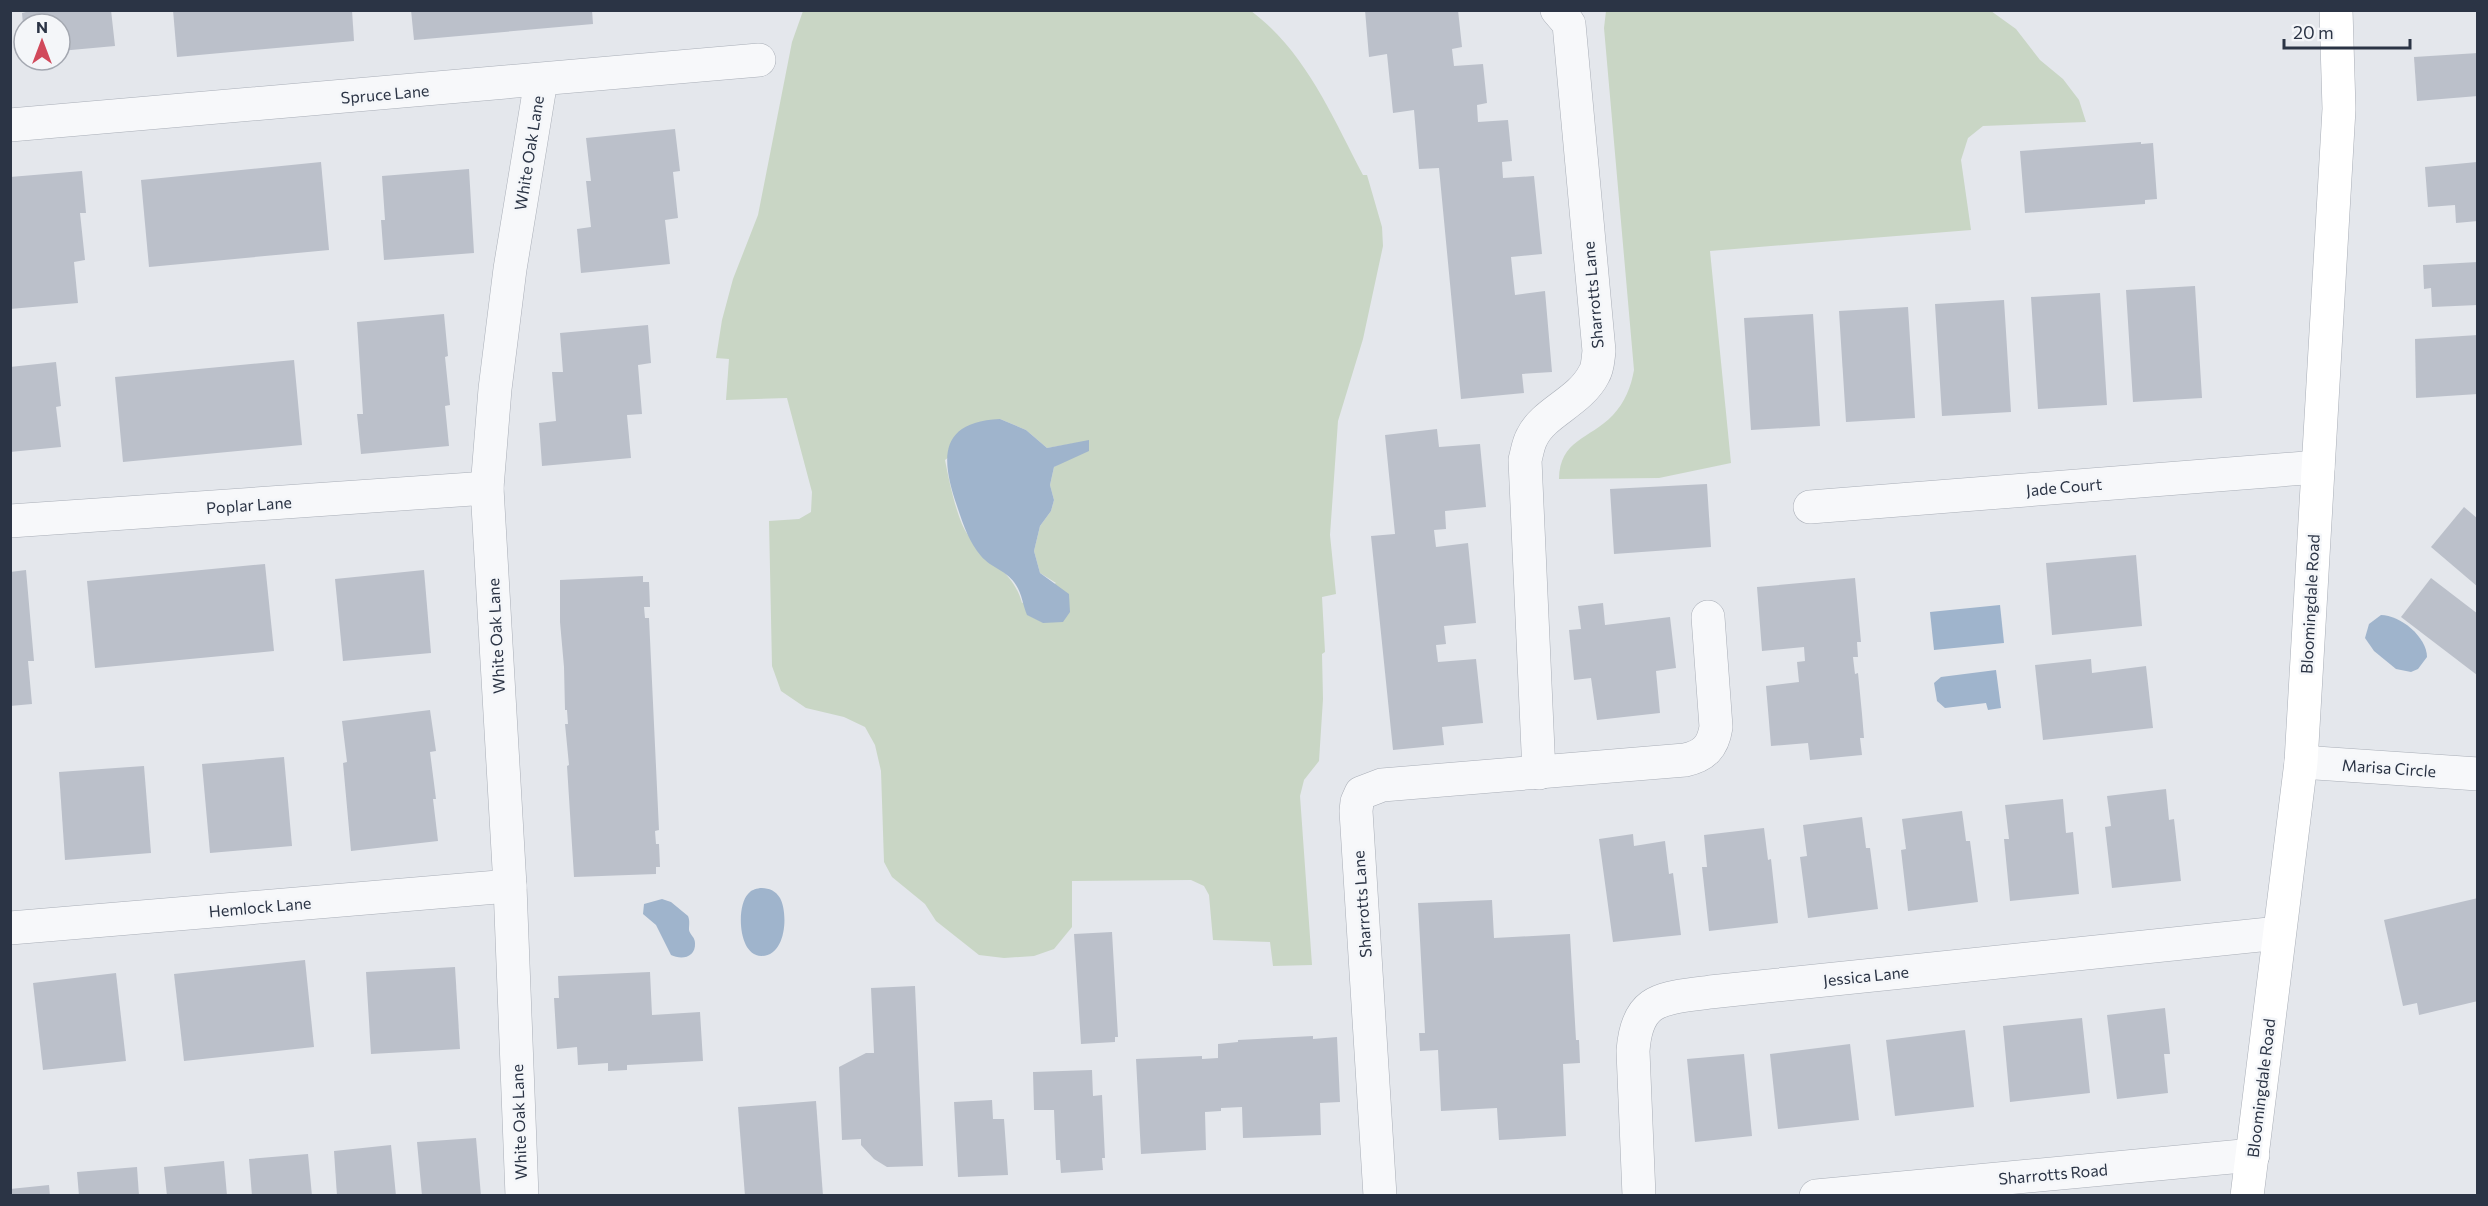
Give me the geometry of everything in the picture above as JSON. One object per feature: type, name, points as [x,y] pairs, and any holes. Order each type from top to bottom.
[{"type":"street","name":"Sharrotts Lane","points":[[1539,773],[1525,460],[1532,437],[1546,420],[1583,390],[1595,373],[1599,351],[1569,24],[1557,10]]},
{"type":"street","name":"Bloomingdale Road","points":[[2247,1196],[2301,762],[2339,109],[2336,10]]},
{"type":"street","name":"Spruce Lane","points":[[10,125],[759,60]]},
{"type":"street","name":"White Oak Lane","points":[[522,1196],[510,885],[488,488],[495,389],[510,269],[541,80]]},
{"type":"street","name":"Jade Court","points":[[1810,507],[2318,467]]},
{"type":"street","name":"Poplar Lane","points":[[10,522],[488,488]]},
{"type":"street","name":"Sharrotts Lane","points":[[1380,1196],[1357,802],[1361,793],[1382,785],[1539,773],[1697,757],[1714,741],[1716,727],[1708,617]]},
{"type":"street","name":"Marisa Circle","points":[[2301,762],[2478,774]]},
{"type":"street","name":"Hemlock Lane","points":[[10,928],[510,885]]},
{"type":"street","name":"Jessica Lane","points":[[1639,1196],[1634,1029],[1644,1011],[1662,999],[1710,992],[2279,933]]},
{"type":"street","name":"Sharrotts Road","points":[[1816,1196],[2253,1155]]},
{"type":"green space","points":[[803,11],[1251,11],[1287,45],[1302,65],[1316,86],[1363,175],[1367,175],[1382,227],[1383,246],[1363,339],[1338,421],[1330,535],[1336,594],[1322,597],[1325,652],[1322,654],[1323,699],[1319,761],[1304,780],[1300,796],[1312,965],[1273,966],[1270,942],[1213,940],[1209,895],[1204,886],[1191,880],[1072,881],[1072,927],[1054,949],[1034,956],[1004,958],[979,955],[936,921],[925,904],[892,877],[884,862],[881,771],[875,745],[865,727],[844,717],[806,708],[781,691],[772,666],[769,521],[799,519],[811,512],[812,492],[787,398],[726,400],[729,359],[716,358],[722,320],[733,279],[758,215],[792,42]],"holes":[[[1000,419],[1026,430],[1047,448],[1089,441],[1070,458],[1054,467],[1050,485],[1054,500],[1051,511],[1040,526],[1034,551],[1040,573],[1056,583],[1022,603],[1013,583],[975,544],[964,528],[954,499],[945,460]]]},
{"type":"green space","points":[[1606,11],[1991,11],[2016,29],[2040,60],[2063,79],[2079,100],[2086,122],[1983,126],[1968,138],[1961,160],[1971,230],[1710,251],[1731,463],[1659,478],[1559,479],[1564,456],[1570,448],[1604,423],[1621,405],[1634,370],[1604,28]]},
{"type":"water","points":[[1000,419],[1026,430],[1047,448],[1089,440],[1089,451],[1054,467],[1050,485],[1054,500],[1051,511],[1040,526],[1034,551],[1040,573],[1069,594],[1070,612],[1063,622],[1043,623],[1027,615],[1020,592],[1013,580],[985,560],[973,545],[957,506],[948,473],[949,446],[955,435],[965,427]]},
{"type":"water","points":[[2000,605],[2004,643],[1934,650],[1930,612]]},
{"type":"water","points":[[2381,615],[2404,623],[2422,642],[2427,657],[2418,669],[2411,672],[2396,669],[2374,651],[2365,638],[2369,624]]},
{"type":"water","points":[[1996,670],[2001,708],[1988,710],[1986,703],[1945,708],[1937,701],[1934,683],[1941,677]]},
{"type":"water","points":[[760,888],[776,893],[783,904],[784,913],[781,941],[770,954],[762,956],[754,954],[748,948],[744,940],[741,919],[744,900],[750,892]]},
{"type":"water","points":[[662,899],[671,902],[688,916],[689,930],[695,943],[695,948],[690,955],[679,957],[671,955],[656,925],[643,914],[644,904]]},
{"type":"building","points":[[26,10],[111,10],[115,46],[72,50],[72,12],[26,12]]},
{"type":"building","points":[[173,10],[352,10],[354,41],[177,57]]},
{"type":"building","points":[[411,10],[592,10],[593,24],[414,40]]},
{"type":"building","points":[[1365,10],[1458,10],[1462,47],[1452,49],[1454,66],[1483,64],[1487,103],[1477,105],[1478,122],[1508,120],[1512,161],[1502,162],[1503,178],[1534,176],[1542,254],[1511,257],[1515,295],[1545,291],[1552,372],[1522,374],[1524,393],[1461,399],[1439,168],[1419,169],[1414,110],[1393,113],[1387,54],[1369,57]]},
{"type":"building","points":[[2478,53],[2478,96],[2417,101],[2414,57]]},
{"type":"building","points":[[675,129],[680,171],[673,172],[678,218],[665,220],[670,264],[581,273],[577,229],[591,227],[586,181],[591,181],[586,138]]},
{"type":"building","points":[[2141,142],[2141,144],[2153,143],[2157,199],[2145,200],[2145,204],[2025,213],[2020,151]]},
{"type":"building","points":[[321,162],[329,250],[149,267],[141,180]]},
{"type":"building","points":[[2477,162],[2478,221],[2456,223],[2455,205],[2428,207],[2425,167]]},
{"type":"building","points":[[469,169],[474,253],[384,260],[381,220],[385,220],[382,176]]},
{"type":"building","points":[[82,171],[86,213],[80,213],[85,260],[74,262],[78,303],[10,309],[10,177]]},
{"type":"building","points":[[2478,262],[2478,305],[2432,307],[2431,288],[2424,289],[2423,265]]},
{"type":"building","points":[[2195,286],[2202,398],[2133,402],[2126,290]]},
{"type":"building","points":[[2100,293],[2107,405],[2038,409],[2031,297]]},
{"type":"building","points":[[2004,300],[2011,412],[1942,416],[1935,304]]},
{"type":"building","points":[[1908,307],[1915,418],[1846,422],[1839,311]]},
{"type":"building","points":[[444,314],[448,356],[445,357],[450,405],[445,406],[449,446],[361,454],[357,414],[363,414],[357,322]]},
{"type":"building","points":[[1813,314],[1820,426],[1751,430],[1744,318]]},
{"type":"building","points":[[648,325],[651,363],[638,365],[642,414],[627,415],[631,458],[542,466],[539,423],[556,421],[552,372],[563,372],[560,333]]},
{"type":"building","points":[[2478,335],[2478,394],[2416,398],[2415,339]]},
{"type":"building","points":[[294,360],[302,445],[123,462],[115,377]]},
{"type":"building","points":[[56,362],[61,406],[56,407],[61,447],[10,452],[10,367]]},
{"type":"building","points":[[1437,429],[1439,447],[1480,444],[1486,507],[1445,511],[1446,529],[1434,530],[1436,547],[1468,543],[1476,623],[1444,626],[1446,644],[1436,645],[1438,662],[1476,659],[1483,723],[1442,727],[1444,745],[1393,750],[1371,536],[1395,534],[1385,435]]},
{"type":"building","points":[[1707,484],[1711,547],[1614,554],[1610,489]]},
{"type":"building","points":[[2464,507],[2478,519],[2478,587],[2431,547]]},
{"type":"building","points":[[2136,555],[2142,626],[2052,635],[2046,563]]},
{"type":"building","points":[[265,564],[274,651],[95,668],[87,581]]},
{"type":"building","points":[[26,570],[34,661],[28,661],[32,704],[10,706],[10,572]]},
{"type":"building","points":[[424,570],[431,653],[343,661],[335,579]]},
{"type":"building","points":[[643,576],[643,582],[649,582],[650,607],[644,607],[645,618],[649,618],[659,830],[655,831],[656,844],[659,844],[660,867],[656,867],[656,874],[574,877],[565,724],[568,724],[567,710],[565,710],[560,622],[560,580]]},
{"type":"building","points":[[1855,578],[1861,642],[1857,642],[1858,657],[1853,657],[1855,674],[1858,673],[1862,714],[1864,738],[1860,738],[1862,755],[1810,760],[1808,743],[1771,746],[1766,686],[1799,682],[1797,662],[1805,661],[1804,647],[1762,651],[1757,587]]},
{"type":"building","points":[[2431,578],[2478,614],[2477,675],[2401,617]]},
{"type":"building","points":[[1603,603],[1605,625],[1670,617],[1676,668],[1656,671],[1660,713],[1597,720],[1591,678],[1574,680],[1569,630],[1581,629],[1578,606]]},
{"type":"building","points":[[2091,659],[2092,673],[2146,666],[2153,728],[2043,740],[2035,665]]},
{"type":"building","points":[[430,710],[436,751],[430,752],[438,841],[351,851],[343,763],[347,762],[342,721]]},
{"type":"building","points":[[284,757],[292,846],[210,853],[202,764]]},
{"type":"building","points":[[144,766],[151,853],[65,860],[59,772]]},
{"type":"building","points":[[2166,789],[2169,820],[2174,819],[2181,881],[2112,888],[2105,827],[2111,826],[2107,796]]},
{"type":"building","points":[[2063,799],[2066,833],[2073,832],[2079,894],[2010,901],[2004,839],[2009,839],[2005,805]]},
{"type":"building","points":[[1962,811],[1966,841],[1970,841],[1978,902],[1908,911],[1901,850],[1906,849],[1902,819]]},
{"type":"building","points":[[1862,817],[1866,848],[1870,848],[1878,909],[1808,918],[1800,857],[1807,856],[1803,825]]},
{"type":"building","points":[[1764,828],[1768,860],[1771,859],[1778,923],[1709,931],[1702,867],[1707,867],[1704,835]]},
{"type":"building","points":[[1633,834],[1634,846],[1665,841],[1669,874],[1673,873],[1681,935],[1613,942],[1599,839]]},
{"type":"building","points":[[2478,898],[2478,1001],[2419,1015],[2417,1003],[2403,1006],[2384,920]]},
{"type":"building","points":[[1492,900],[1494,938],[1570,934],[1576,1040],[1579,1040],[1580,1063],[1563,1064],[1566,1136],[1499,1140],[1497,1108],[1441,1111],[1438,1050],[1420,1051],[1419,1033],[1425,1033],[1418,903]]},
{"type":"building","points":[[1112,932],[1118,1037],[1115,1037],[1115,1042],[1081,1044],[1074,934]]},
{"type":"building","points":[[305,960],[314,1047],[184,1061],[174,974]]},
{"type":"building","points":[[455,967],[460,1049],[371,1054],[366,972]]},
{"type":"building","points":[[650,972],[652,1015],[700,1012],[703,1061],[627,1065],[627,1070],[608,1071],[608,1063],[578,1065],[577,1047],[557,1049],[554,998],[559,998],[558,976]]},
{"type":"building","points":[[116,973],[126,1061],[43,1070],[33,983]]},
{"type":"building","points":[[915,986],[923,1166],[887,1167],[874,1159],[861,1145],[861,1139],[842,1140],[839,1067],[866,1053],[874,1053],[871,988]]},
{"type":"building","points":[[2165,1008],[2170,1054],[2164,1054],[2168,1093],[2117,1099],[2107,1015]]},
{"type":"building","points":[[2082,1018],[2090,1093],[2010,1102],[2003,1026]]},
{"type":"building","points":[[1965,1030],[1974,1107],[1895,1116],[1886,1040]]},
{"type":"building","points":[[1313,1036],[1313,1039],[1337,1037],[1340,1102],[1320,1103],[1321,1135],[1243,1138],[1242,1107],[1221,1108],[1221,1111],[1205,1112],[1206,1150],[1141,1154],[1136,1059],[1202,1056],[1202,1059],[1218,1058],[1218,1044],[1238,1042],[1238,1040]]},
{"type":"building","points":[[1850,1044],[1859,1120],[1778,1129],[1770,1054]]},
{"type":"building","points":[[1744,1054],[1752,1136],[1695,1142],[1687,1059]]},
{"type":"building","points":[[1092,1070],[1093,1096],[1102,1095],[1105,1158],[1102,1158],[1103,1170],[1061,1173],[1060,1160],[1056,1160],[1054,1110],[1034,1110],[1033,1072]]},
{"type":"building","points":[[992,1100],[993,1119],[1004,1119],[1008,1175],[958,1177],[954,1102]]},
{"type":"building","points":[[816,1101],[823,1196],[745,1196],[738,1107]]},
{"type":"building","points":[[476,1138],[481,1196],[422,1196],[417,1142]]},
{"type":"building","points":[[391,1145],[396,1196],[337,1196],[334,1151]]},
{"type":"building","points":[[308,1154],[312,1196],[252,1196],[249,1159]]},
{"type":"building","points":[[224,1161],[227,1196],[167,1196],[164,1167]]},
{"type":"building","points":[[137,1167],[139,1196],[79,1196],[77,1172]]},
{"type":"building","points":[[49,1185],[50,1196],[10,1196],[10,1189]]}]
